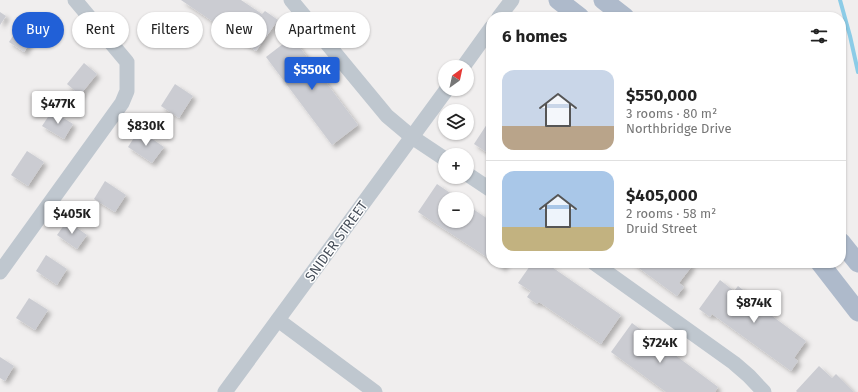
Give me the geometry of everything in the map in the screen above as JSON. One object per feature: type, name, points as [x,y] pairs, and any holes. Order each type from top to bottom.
[{"type":"main road","points":[[558,0],[574,12]]},
{"type":"main road","points":[[603,0],[619,12]]},
{"type":"main road","points":[[846,248],[858,263]]},
{"type":"main road","points":[[824,268],[858,312]]},
{"type":"street","points":[[0,272],[122,103],[127,91],[127,62],[75,0]]},
{"type":"street","points":[[291,0],[387,116],[438,154]]},
{"type":"street","points":[[503,12],[512,0]]},
{"type":"street","points":[[468,60],[486,35]]},
{"type":"street","name":"SNIDER STREET","points":[[225,392],[442,96]]},
{"type":"street","points":[[474,179],[486,187]]},
{"type":"street","points":[[601,268],[734,363],[764,392]]},
{"type":"street","points":[[278,320],[375,392]]},
{"type":"building","points":[[181,0],[241,0],[259,12],[211,12],[211,20],[203,15],[203,12],[199,12]]},
{"type":"building","points":[[0,12],[6,16],[0,25]]},
{"type":"building","points":[[267,12],[275,18],[275,24],[267,36]]},
{"type":"building","points":[[18,48],[27,48],[24,52]]},
{"type":"building","points":[[278,48],[300,48],[358,125],[332,145],[266,57]]},
{"type":"building","points":[[84,63],[97,74],[80,95],[67,84]]},
{"type":"building","points":[[175,84],[193,96],[179,118],[161,106]]},
{"type":"building","points":[[52,111],[73,124],[64,139],[42,126]]},
{"type":"building","points":[[486,126],[486,152],[474,144]]},
{"type":"building","points":[[139,130],[164,147],[152,163],[128,147]]},
{"type":"building","points":[[27,151],[44,162],[28,186],[11,175]]},
{"type":"building","points":[[105,181],[126,195],[115,212],[94,199]]},
{"type":"building","points":[[437,184],[449,192],[438,192],[438,225],[418,212]]},
{"type":"building","points":[[474,210],[486,218],[486,257],[442,228],[474,228]]},
{"type":"building","points":[[67,221],[87,235],[77,249],[57,235]]},
{"type":"building","points":[[46,255],[67,269],[57,285],[36,271]]},
{"type":"building","points":[[528,268],[553,268],[621,315],[601,344],[539,302],[537,304],[527,297],[531,291],[518,283]]},
{"type":"building","points":[[639,268],[690,268],[679,283],[684,287],[677,296]]},
{"type":"building","points":[[720,280],[734,291],[738,286],[747,293],[745,296],[806,341],[794,358],[798,361],[791,371],[712,314],[710,317],[699,309]]},
{"type":"building","points":[[29,298],[48,310],[35,330],[16,318]]},
{"type":"building","points":[[632,323],[718,387],[715,392],[666,392],[611,352]]},
{"type":"building","points":[[0,357],[14,366],[5,381],[0,378]]},
{"type":"building","points":[[819,366],[832,378],[836,374],[854,392],[797,392],[796,391]]},
{"type":"waterway","points":[[840,0],[843,12]]},
{"type":"waterway","points":[[846,22],[858,72]]}]
